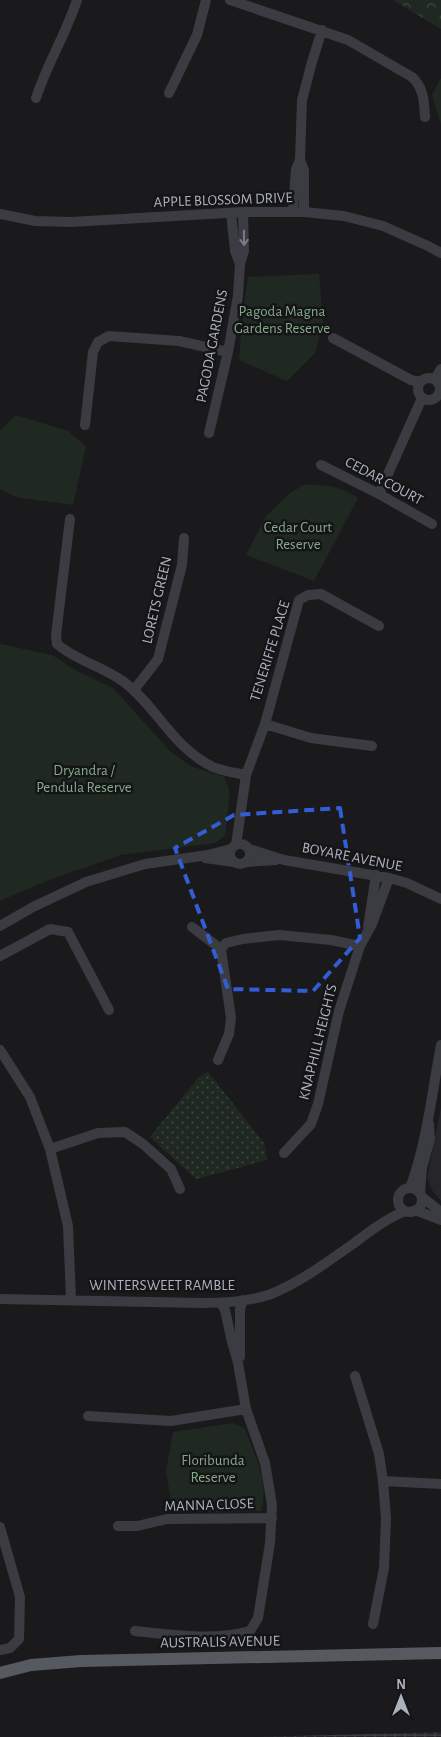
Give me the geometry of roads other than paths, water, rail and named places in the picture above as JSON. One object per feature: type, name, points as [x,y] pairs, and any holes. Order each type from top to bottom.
[{"type":"main road","name":"AUSTRALIS AVENUE","points":[[0,1673],[31,1665],[81,1661],[441,1652]]},
{"type":"street","points":[[36,98],[44,73],[69,24],[77,0]]},
{"type":"street","points":[[169,93],[197,35],[206,0]]},
{"type":"street","points":[[230,0],[348,40],[412,77],[418,83],[423,97],[425,117]]},
{"type":"street","points":[[293,211],[296,169],[300,160],[302,100],[322,30]]},
{"type":"street","points":[[300,160],[304,170],[304,212]]},
{"type":"street","name":"APPLE BLOSSOM DRIVE","points":[[0,214],[35,221],[71,222],[293,211],[344,216],[383,226],[441,253]]},
{"type":"street","name":"PAGODA GARDENS","points":[[209,433],[228,352],[238,296],[240,264],[244,251],[243,212]]},
{"type":"street","name":"PAGODA GARDENS","points":[[231,213],[235,251],[240,264]]},
{"type":"street","points":[[85,425],[93,352],[98,342],[109,336],[179,341],[228,352]]},
{"type":"street","points":[[333,338],[411,380],[420,382]]},
{"type":"street","points":[[435,379],[441,369]]},
{"type":"street","points":[[379,494],[422,398],[418,388],[420,382],[427,378],[435,379],[440,385],[438,397],[430,400],[422,398]]},
{"type":"street","name":"CEDAR COURT","points":[[321,465],[379,494],[432,524]]},
{"type":"street","points":[[70,519],[56,635],[57,644],[68,653],[121,680],[134,690],[143,698],[167,730],[188,751],[213,767],[246,775]]},
{"type":"street","name":"LORETS GREEN","points":[[134,690],[158,659],[182,565],[184,538]]},
{"type":"street","name":"TENERIFFE PLACE","points":[[241,847],[243,796],[246,775],[265,724],[299,600],[308,595],[321,594],[379,626]]},
{"type":"street","points":[[265,724],[311,738],[372,746]]},
{"type":"street","points":[[241,847],[250,855],[247,862],[240,864],[234,862],[230,856],[241,847]]},
{"type":"street","name":"BOYARE AVENUE","points":[[0,926],[86,882],[145,864],[194,857],[241,847],[284,860],[407,882],[441,898]]},
{"type":"street","name":"BOYARE AVENUE","points":[[194,857],[234,862]]},
{"type":"street","name":"BOYARE AVENUE","points":[[247,862],[284,860]]},
{"type":"street","name":"KNAPHILL HEIGHTS","points":[[368,931],[376,875]]},
{"type":"street","name":"KNAPHILL HEIGHTS","points":[[284,1153],[310,1124],[318,1104],[339,1011],[360,946],[382,901],[389,878]]},
{"type":"street","points":[[192,927],[220,949],[231,1018],[229,1034],[218,1060]]},
{"type":"street","points":[[0,956],[50,928],[68,932],[108,1010]]},
{"type":"street","points":[[220,949],[226,943],[279,935],[331,940],[360,946]]},
{"type":"street","points":[[410,1188],[418,1164],[424,1130],[428,1121],[441,1045]]},
{"type":"street","points":[[0,1050],[30,1097],[50,1149],[68,1226],[71,1299]]},
{"type":"street","points":[[406,1208],[421,1204],[422,1168],[431,1130],[428,1121]]},
{"type":"street","points":[[50,1149],[98,1133],[126,1132],[143,1144],[171,1169],[180,1189]]},
{"type":"street","points":[[441,1212],[414,1188],[403,1190],[398,1197],[406,1208],[441,1220]]},
{"type":"street","name":"WINTERSWEET RAMBLE","points":[[0,1299],[221,1303],[244,1300],[270,1294],[310,1274],[390,1217],[406,1208]]},
{"type":"street","points":[[238,1363],[240,1309],[244,1300]]},
{"type":"street","points":[[135,1631],[187,1636],[239,1634],[250,1631],[258,1618],[272,1518],[269,1483],[265,1463],[246,1410],[238,1363],[225,1310],[221,1303]]},
{"type":"street","points":[[356,1376],[378,1454],[383,1480],[386,1518],[384,1568],[373,1624]]},
{"type":"street","points":[[88,1416],[171,1420],[246,1410]]},
{"type":"street","points":[[383,1480],[441,1484]]},
{"type":"street","name":"MANNA CLOSE","points":[[118,1526],[137,1526],[167,1519],[272,1518]]},
{"type":"street","points":[[0,1528],[20,1597],[19,1639],[10,1648],[0,1650]]},
{"type":"park label","name":"Pagoda Magna Gardens Reserve","points":[[282,320]]},
{"type":"park label","name":"Cedar Court Reserve","points":[[298,536]]},
{"type":"park label","name":"Dryandra / Pendula Reserve","points":[[84,778]]},
{"type":"park label","name":"Floribunda Reserve","points":[[213,1468]]}]
